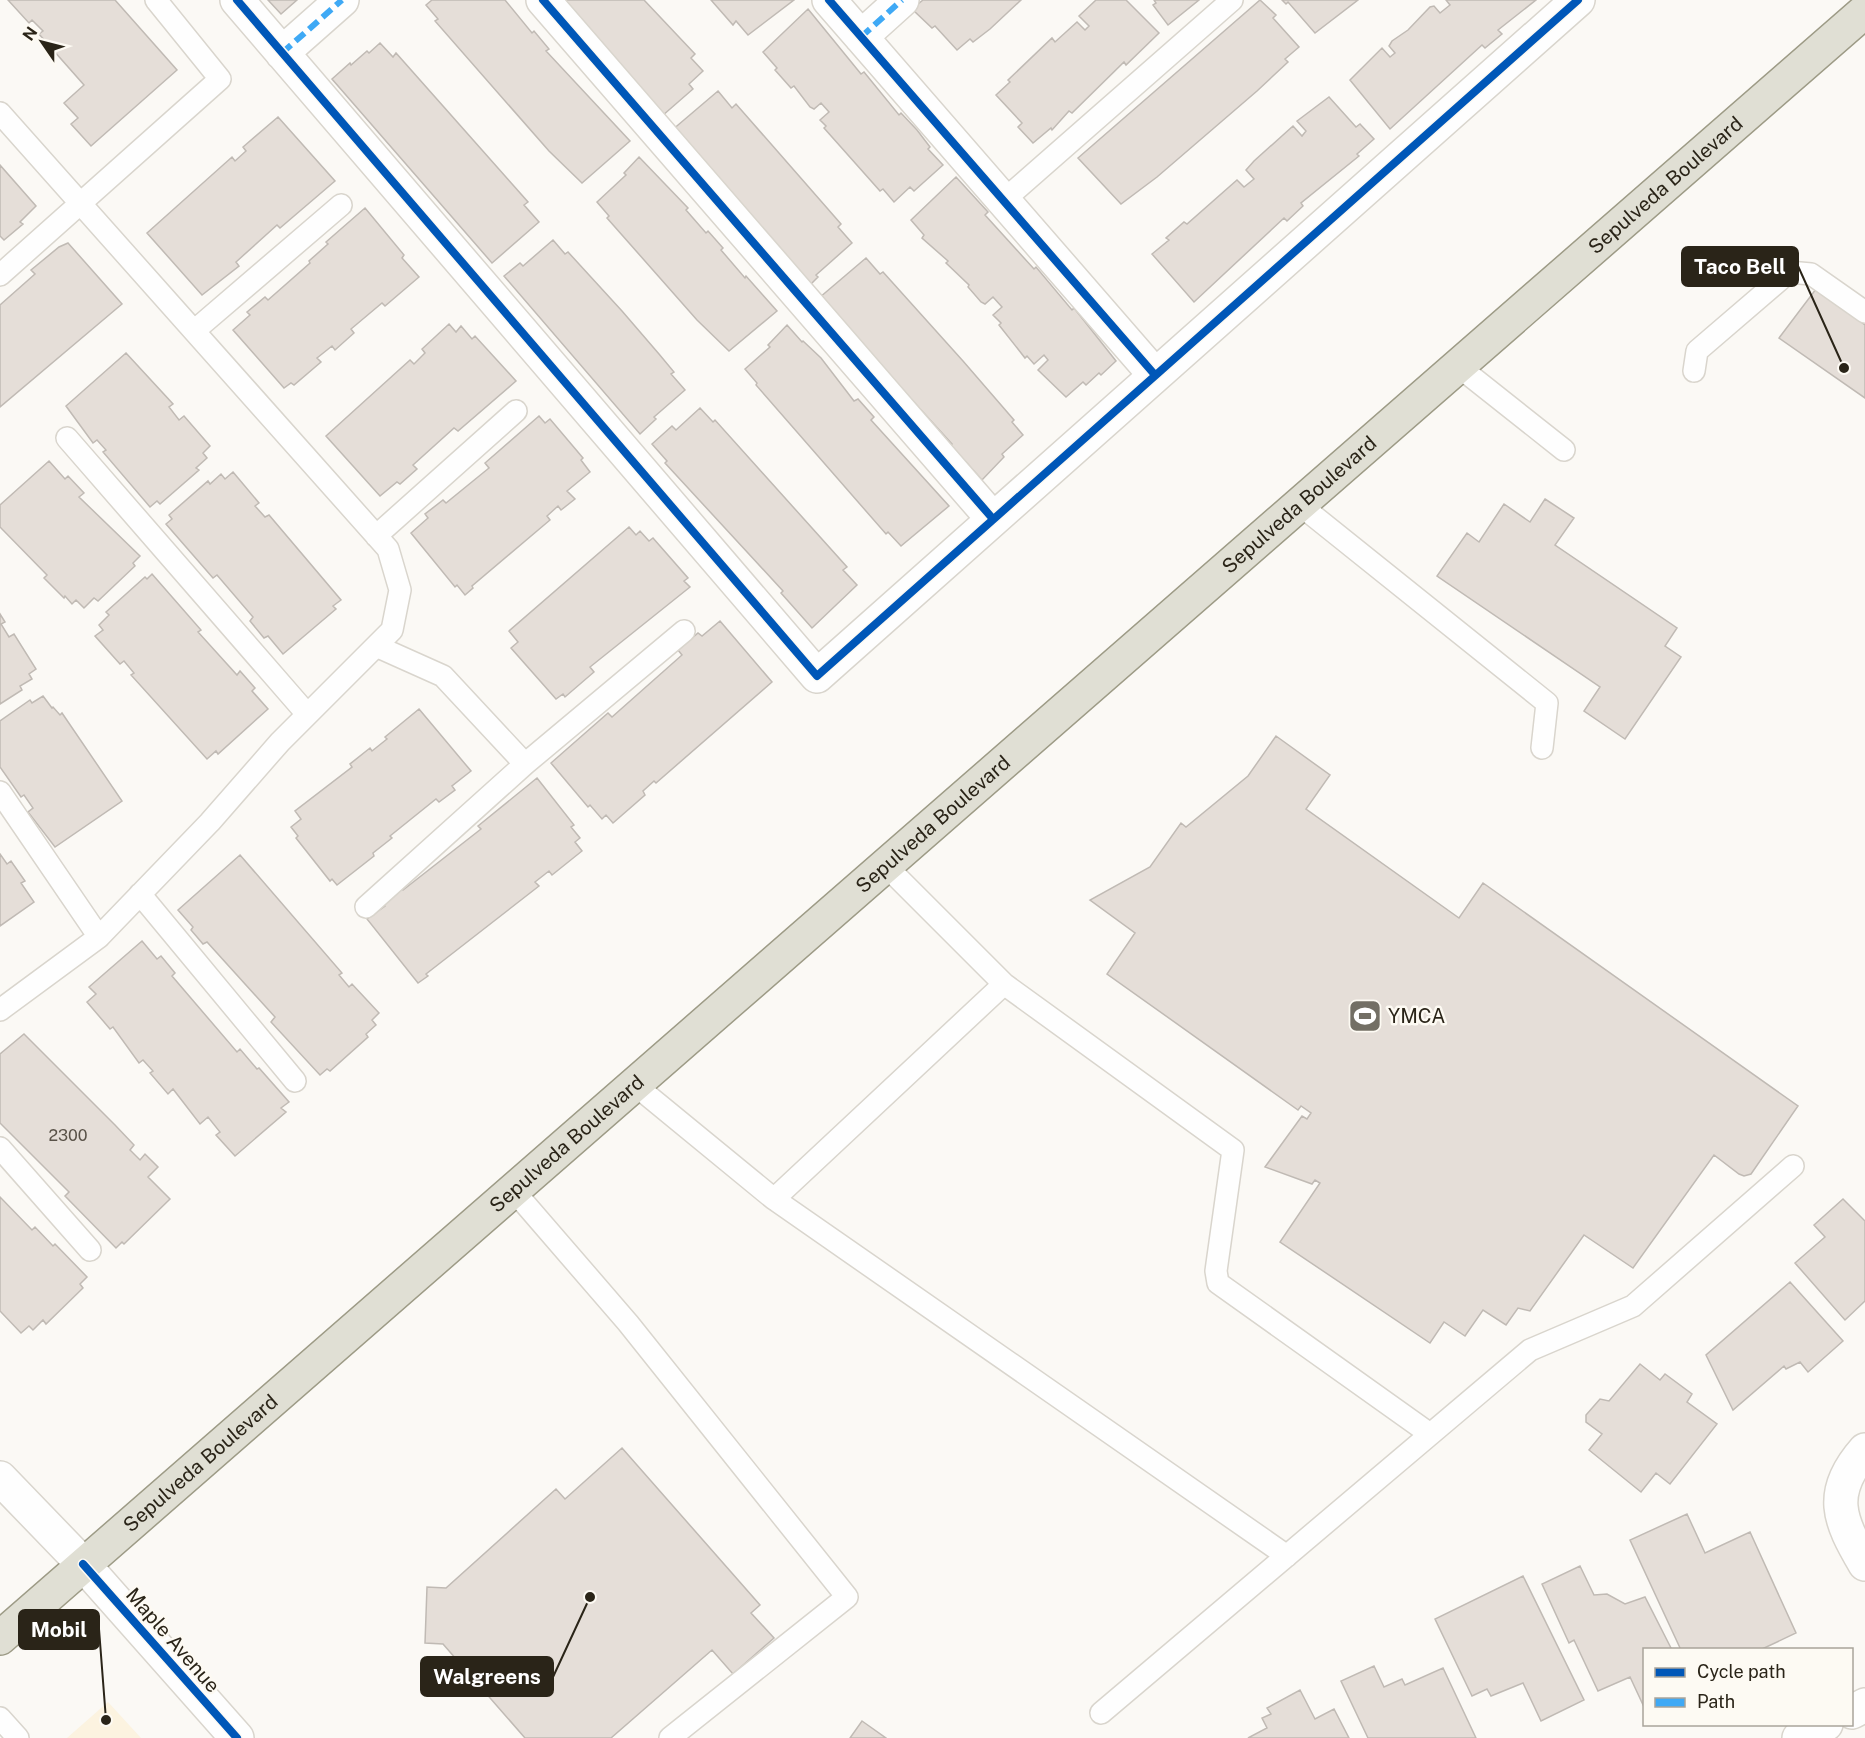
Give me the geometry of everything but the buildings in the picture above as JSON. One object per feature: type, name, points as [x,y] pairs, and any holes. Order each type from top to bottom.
[{"type":"main road","name":"Sepulveda Boulevard","points":[[0,1638],[1865,11]]},
{"type":"street","points":[[237,0],[817,676],[1578,0]]},
{"type":"street","points":[[282,53],[342,0]]},
{"type":"street","points":[[543,0],[993,519]]},
{"type":"street","points":[[829,0],[1155,375]]},
{"type":"street","points":[[861,37],[902,0]]},
{"type":"street","points":[[1865,1450],[1852,1465],[1839,1495],[1845,1530],[1865,1564]]},
{"type":"street","name":"Maple Avenue","points":[[0,1478],[83,1564],[237,1738]]},
{"type":"street","points":[[1799,1738],[1824,1726]]},
{"type":"lane","points":[[0,275],[220,78],[156,0]]},
{"type":"lane","points":[[1004,200],[1232,0]]},
{"type":"lane","points":[[0,113],[388,549],[400,590],[392,630],[307,714],[99,937],[0,1010]]},
{"type":"lane","points":[[194,331],[341,205]]},
{"type":"lane","points":[[1694,371],[1697,351],[1789,272],[1811,274],[1865,312]]},
{"type":"lane","points":[[1458,366],[1564,450]]},
{"type":"lane","points":[[376,536],[516,411]]},
{"type":"lane","points":[[67,438],[307,714]]},
{"type":"lane","points":[[1300,505],[1547,703],[1542,748]]},
{"type":"lane","points":[[366,906],[525,764],[684,631]]},
{"type":"lane","points":[[376,646],[443,676],[525,764]]},
{"type":"lane","points":[[0,792],[99,937]]},
{"type":"lane","points":[[886,866],[1004,984],[1233,1150],[1216,1271],[1218,1283],[1430,1434]]},
{"type":"lane","points":[[140,894],[295,1081]]},
{"type":"lane","points":[[774,1199],[1004,984]]},
{"type":"lane","points":[[635,1085],[774,1199],[1287,1556]]},
{"type":"lane","points":[[0,1148],[90,1250]]},
{"type":"lane","points":[[1101,1713],[1530,1350],[1633,1306],[1793,1166]]},
{"type":"lane","points":[[514,1191],[628,1323],[847,1597],[670,1738]]},
{"type":"lane","points":[[0,1718],[18,1738]]},
{"type":"shaded area","points":[[108,1702],[141,1738],[67,1738]]},
{"type":"marked path","points":[[282,53],[342,0]]},
{"type":"marked path","points":[[861,37],[902,0]]},
{"type":"cycle path","points":[[237,0],[817,676],[1578,0]]},
{"type":"cycle path","points":[[543,0],[993,519]]},
{"type":"cycle path","points":[[829,0],[1155,375]]},
{"type":"cycle path","points":[[83,1564],[237,1738]]},
{"type":"place","name":"Taco Bell","points":[[1844,368]]},
{"type":"place","name":"YMCA","points":[[1365,1016]]},
{"type":"place","name":"Walgreens","points":[[590,1597]]},
{"type":"place","name":"Mobil","points":[[106,1720]]}]
